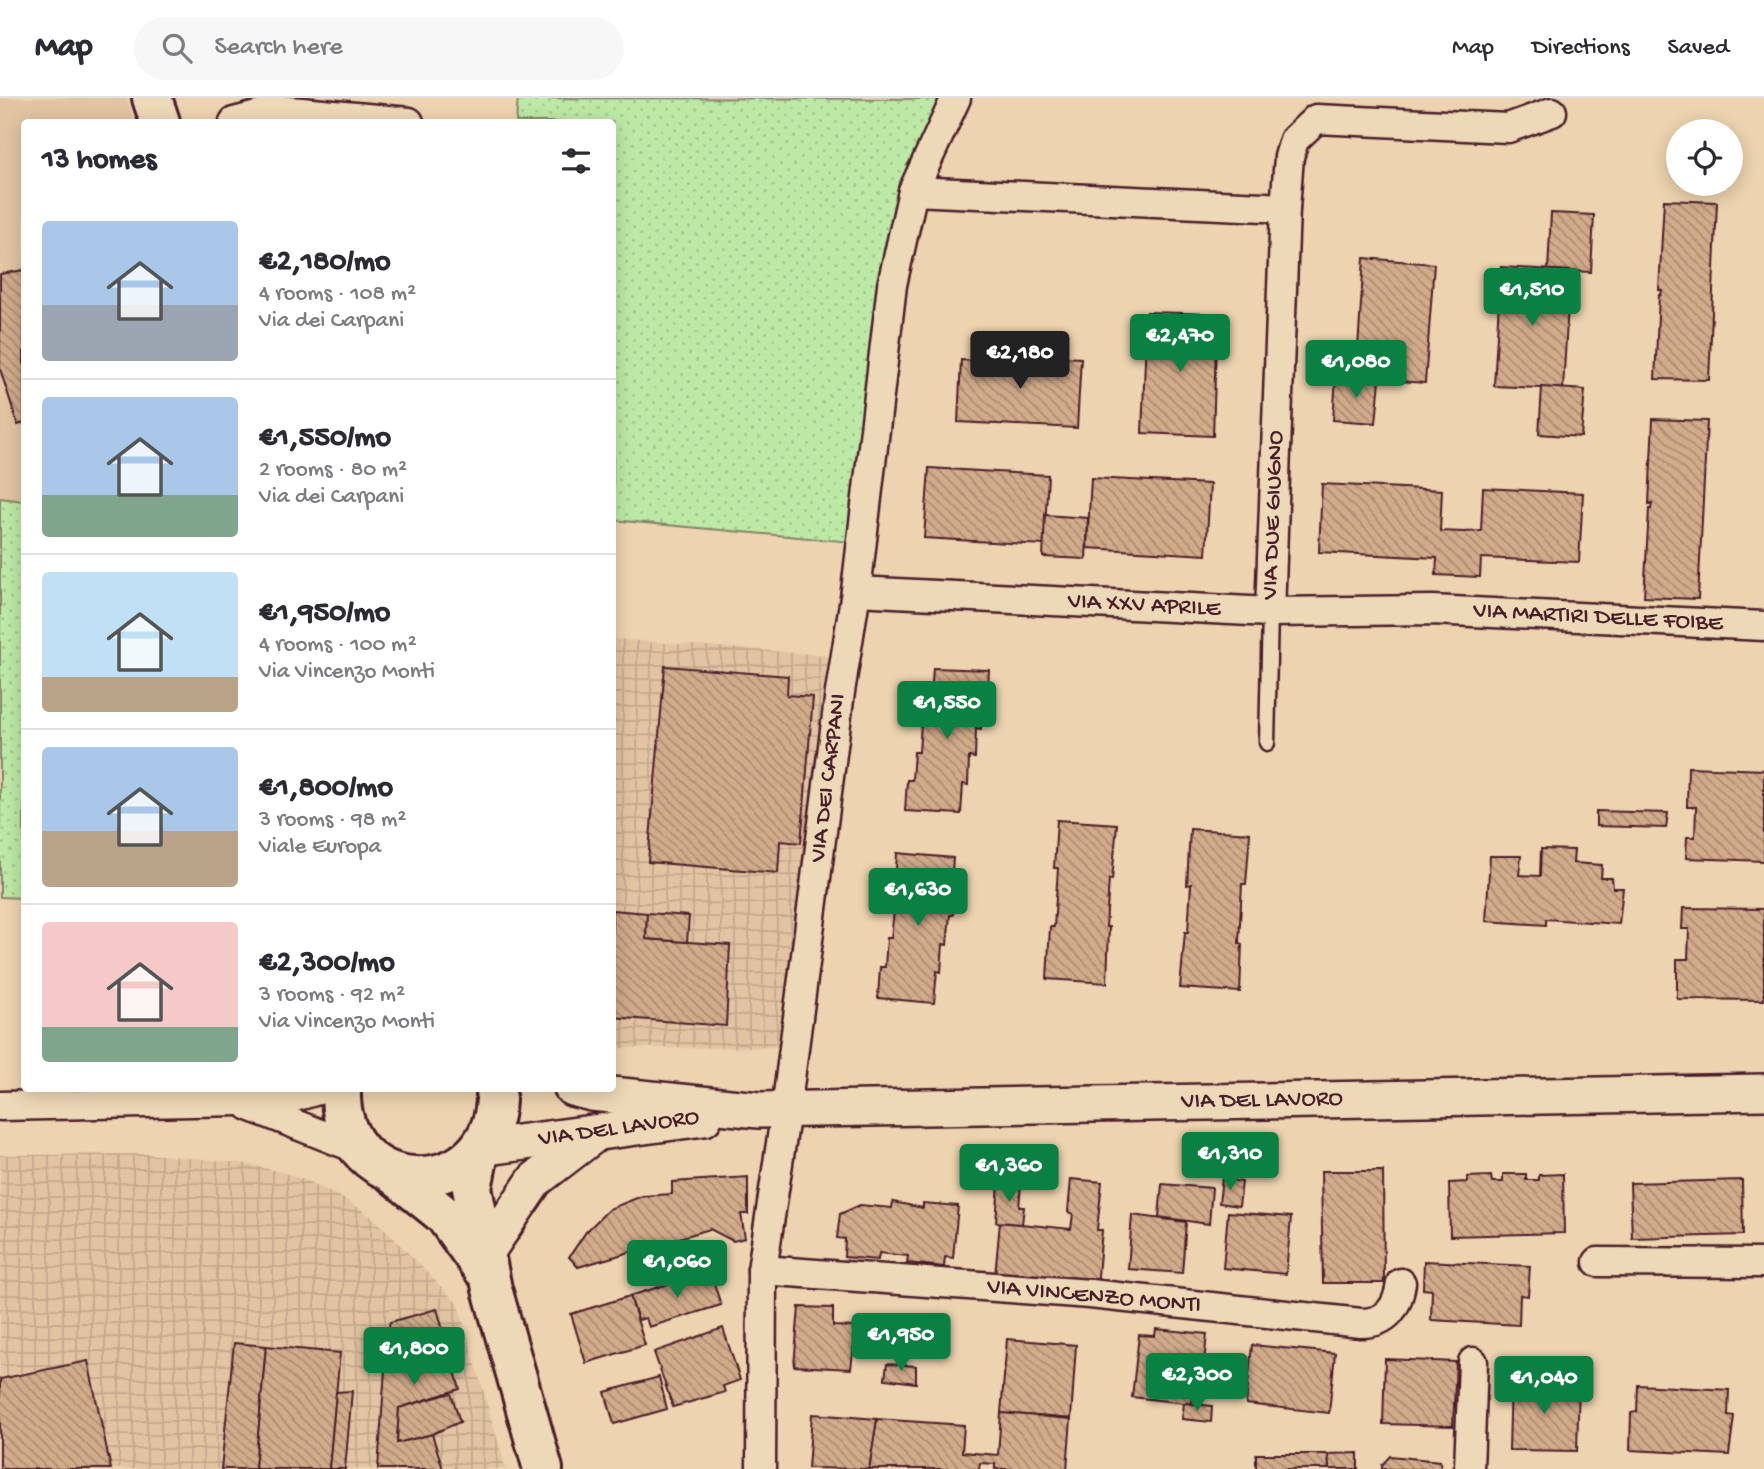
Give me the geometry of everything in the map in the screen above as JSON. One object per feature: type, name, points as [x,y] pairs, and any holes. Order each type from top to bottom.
[{"type":"main road","points":[[152,98],[159,119]]},
{"type":"main road","points":[[341,1092],[346,1129],[358,1149],[374,1164],[393,1174],[444,1215],[478,1261],[489,1271]]},
{"type":"main road","points":[[393,1174],[417,1178],[441,1175],[462,1164],[480,1149],[491,1131],[496,1111],[496,1092]]},
{"type":"main road","points":[[480,1149],[472,1188],[489,1271],[543,1469]]},
{"type":"street","name":"VIA DEI CARPANI","points":[[761,1469],[762,1270],[773,1110],[856,591],[892,285],[913,191],[956,98]]},
{"type":"street","points":[[246,119],[280,110],[377,119]]},
{"type":"street","name":"VIA DUE GIUGNO","points":[[1270,612],[1286,208],[1289,158],[1294,139],[1316,119],[1508,128],[1552,112]]},
{"type":"street","points":[[913,191],[1286,208]]},
{"type":"street","name":"VIA XXV APRILE","points":[[856,591],[1270,612],[1432,610]]},
{"type":"street","name":"VIA MARTIRI DELLE FOIBE","points":[[1432,610],[1764,626]]},
{"type":"street","points":[[0,1107],[284,1100],[311,1092]]},
{"type":"street","name":"VIA DEL LAVORO","points":[[588,1092],[773,1110]]},
{"type":"street","name":"VIA DEL LAVORO","points":[[480,1149],[773,1110],[1764,1092]]},
{"type":"street","points":[[237,1101],[358,1149]]},
{"type":"street","points":[[489,1271],[535,1180],[598,1132]]},
{"type":"street","points":[[1598,1262],[1764,1264]]},
{"type":"street","name":"VIA VINCENZO MONTI","points":[[762,1270],[1090,1294],[1361,1323],[1371,1323],[1386,1317],[1397,1303],[1401,1283]]},
{"type":"street","points":[[1469,1469],[1473,1362]]},
{"type":"lane","points":[[1267,743],[1270,612]]},
{"type":"shaded area","points":[[0,98],[127,98],[133,119],[21,119],[21,501],[0,498]]},
{"type":"shaded area","points":[[616,639],[824,655],[836,659],[851,681],[855,704],[810,1010],[808,1047],[616,1048]]},
{"type":"shaded area","points":[[149,1154],[242,1163],[285,1173],[346,1200],[374,1218],[458,1304],[506,1469],[0,1469],[0,1155]]},
{"type":"green space","points":[[518,98],[947,99],[907,211],[852,542],[616,520],[616,119],[516,119]]},
{"type":"green space","points":[[0,498],[21,501],[21,898],[0,897]]},
{"type":"building","points":[[1664,200],[1717,202],[1709,380],[1655,379],[1659,295],[1662,290],[1659,290]]},
{"type":"building","points":[[1551,213],[1594,215],[1591,272],[1548,270]]},
{"type":"building","points":[[1364,258],[1434,264],[1425,383],[1356,378]]},
{"type":"building","points":[[1501,267],[1570,271],[1563,389],[1494,386]]},
{"type":"building","points":[[21,270],[21,424],[18,425],[0,369],[0,274]]},
{"type":"building","points":[[1147,312],[1217,314],[1213,436],[1142,433]]},
{"type":"building","points":[[984,353],[1081,358],[1077,428],[958,422],[961,360],[984,361]]},
{"type":"building","points":[[1336,377],[1380,380],[1376,423],[1333,420]]},
{"type":"building","points":[[1542,387],[1585,390],[1581,437],[1539,434]]},
{"type":"building","points":[[1653,419],[1707,421],[1698,599],[1644,597],[1649,509],[1652,503],[1649,504]]},
{"type":"building","points":[[929,468],[1048,475],[1044,545],[924,538]]},
{"type":"building","points":[[1091,478],[1210,484],[1206,555],[1087,548]]},
{"type":"building","points":[[1322,484],[1442,490],[1440,531],[1464,532],[1481,531],[1483,488],[1583,493],[1579,562],[1481,558],[1480,577],[1436,575],[1437,558],[1319,552]]},
{"type":"building","points":[[1045,515],[1088,518],[1086,559],[1043,557]]},
{"type":"building","points":[[665,666],[788,676],[787,695],[813,697],[801,843],[780,841],[778,873],[648,862]]},
{"type":"building","points":[[933,668],[989,670],[987,702],[983,702],[981,729],[976,728],[975,758],[969,757],[968,785],[963,784],[961,814],[905,811],[907,780],[912,780],[914,752],[919,752],[921,723],[925,724],[926,695],[931,696]]},
{"type":"building","points":[[1688,767],[1764,770],[1764,861],[1686,858],[1687,837],[1695,837],[1696,807],[1687,807]]},
{"type":"building","points":[[1596,811],[1668,813],[1666,828],[1596,826]]},
{"type":"building","points":[[1057,820],[1117,824],[1112,880],[1109,879],[1107,983],[1047,979],[1050,927],[1054,927],[1058,868],[1054,868]]},
{"type":"building","points":[[1190,829],[1250,833],[1246,884],[1242,884],[1240,992],[1180,988],[1185,932],[1188,932]]},
{"type":"building","points":[[1541,849],[1574,850],[1573,863],[1602,865],[1601,878],[1612,878],[1613,888],[1623,888],[1619,924],[1546,919],[1546,925],[1486,921],[1490,856],[1521,856],[1519,875],[1540,876]]},
{"type":"building","points":[[897,853],[953,858],[953,915],[950,915],[947,945],[943,944],[941,972],[937,971],[934,1003],[878,998],[880,967],[885,967],[887,938],[891,938],[894,910],[898,911],[900,886],[895,885]]},
{"type":"building","points":[[1683,908],[1764,909],[1764,1000],[1677,999],[1677,959],[1688,959],[1689,929],[1682,929]]},
{"type":"building","points":[[616,910],[647,913],[646,939],[730,945],[726,1026],[616,1017]]},
{"type":"building","points":[[647,913],[689,916],[687,942],[646,939]]},
{"type":"building","points":[[1321,1171],[1383,1171],[1384,1283],[1323,1283]]},
{"type":"building","points":[[1503,1174],[1526,1174],[1526,1180],[1539,1180],[1539,1175],[1563,1174],[1564,1233],[1450,1236],[1449,1183],[1467,1182],[1467,1177],[1491,1176],[1492,1182],[1503,1182]]},
{"type":"building","points":[[748,1177],[748,1214],[741,1214],[745,1238],[733,1241],[710,1229],[578,1267],[569,1257],[586,1232],[609,1209],[642,1196],[672,1194],[672,1182]]},
{"type":"building","points":[[1071,1179],[1102,1182],[1097,1230],[1102,1230],[1097,1287],[995,1276],[1000,1222],[1071,1229],[1073,1214],[1068,1212]]},
{"type":"building","points":[[1222,1179],[1242,1182],[1239,1206],[1219,1203]]},
{"type":"building","points":[[1742,1180],[1743,1235],[1632,1238],[1630,1183]]},
{"type":"building","points":[[999,1183],[1021,1185],[1019,1207],[1024,1207],[1022,1224],[996,1222]]},
{"type":"building","points":[[1162,1184],[1212,1188],[1209,1224],[1159,1217]]},
{"type":"building","points":[[893,1202],[923,1208],[923,1203],[958,1206],[953,1258],[945,1257],[944,1267],[907,1263],[908,1256],[879,1253],[878,1260],[844,1257],[845,1239],[837,1238],[840,1214],[860,1205],[892,1208]]},
{"type":"building","points":[[1228,1212],[1291,1217],[1286,1274],[1223,1268]]},
{"type":"building","points":[[1132,1215],[1186,1222],[1182,1273],[1128,1269]]},
{"type":"building","points":[[1424,1261],[1530,1266],[1528,1296],[1520,1295],[1519,1325],[1431,1320],[1432,1290],[1423,1289]]},
{"type":"building","points":[[710,1271],[721,1305],[649,1327],[646,1318],[638,1320],[630,1296]]},
{"type":"building","points":[[630,1296],[645,1345],[586,1363],[571,1314]]},
{"type":"building","points":[[799,1307],[833,1308],[833,1326],[856,1327],[851,1369],[794,1366]]},
{"type":"building","points":[[437,1309],[460,1389],[399,1408],[397,1443],[432,1434],[443,1469],[378,1469],[386,1355],[392,1353],[386,1337],[390,1322]]},
{"type":"building","points":[[723,1328],[740,1380],[723,1386],[725,1392],[673,1407],[654,1352]]},
{"type":"building","points":[[1156,1329],[1207,1334],[1203,1374],[1195,1373],[1192,1404],[1132,1397],[1139,1335],[1155,1336]]},
{"type":"building","points":[[1007,1339],[1076,1345],[1071,1419],[1001,1413]]},
{"type":"building","points":[[234,1343],[266,1346],[255,1469],[221,1469]]},
{"type":"building","points":[[1252,1345],[1335,1353],[1329,1413],[1246,1404]]},
{"type":"building","points":[[266,1346],[340,1353],[329,1469],[255,1469]]},
{"type":"building","points":[[1385,1359],[1456,1362],[1453,1426],[1383,1424]]},
{"type":"building","points":[[88,1361],[111,1469],[0,1469],[0,1379]]},
{"type":"building","points":[[887,1364],[916,1366],[916,1383],[885,1379]]},
{"type":"building","points":[[659,1377],[667,1409],[614,1424],[605,1392]]},
{"type":"building","points":[[1511,1380],[1579,1383],[1577,1451],[1509,1450]]},
{"type":"building","points":[[1638,1385],[1729,1390],[1728,1415],[1734,1416],[1729,1455],[1630,1450],[1631,1413],[1637,1412]]},
{"type":"building","points":[[352,1391],[345,1469],[329,1469],[336,1392]]},
{"type":"building","points":[[451,1393],[460,1422],[432,1434],[397,1443],[399,1408]]},
{"type":"building","points":[[1184,1403],[1212,1406],[1211,1422],[1182,1419]]},
{"type":"building","points":[[1001,1413],[1071,1419],[1067,1469],[995,1469],[995,1464],[980,1463],[979,1469],[869,1469],[877,1419],[964,1425],[962,1452],[998,1455]]},
{"type":"building","points":[[812,1414],[877,1419],[869,1469],[808,1468]]},
{"type":"building","points":[[1358,1453],[1358,1469],[1329,1469],[1328,1454]]},
{"type":"building","points":[[1256,1454],[1328,1454],[1329,1469],[1256,1469]]},
{"type":"building","points":[[1390,1456],[1440,1461],[1441,1469],[1382,1469]]}]
